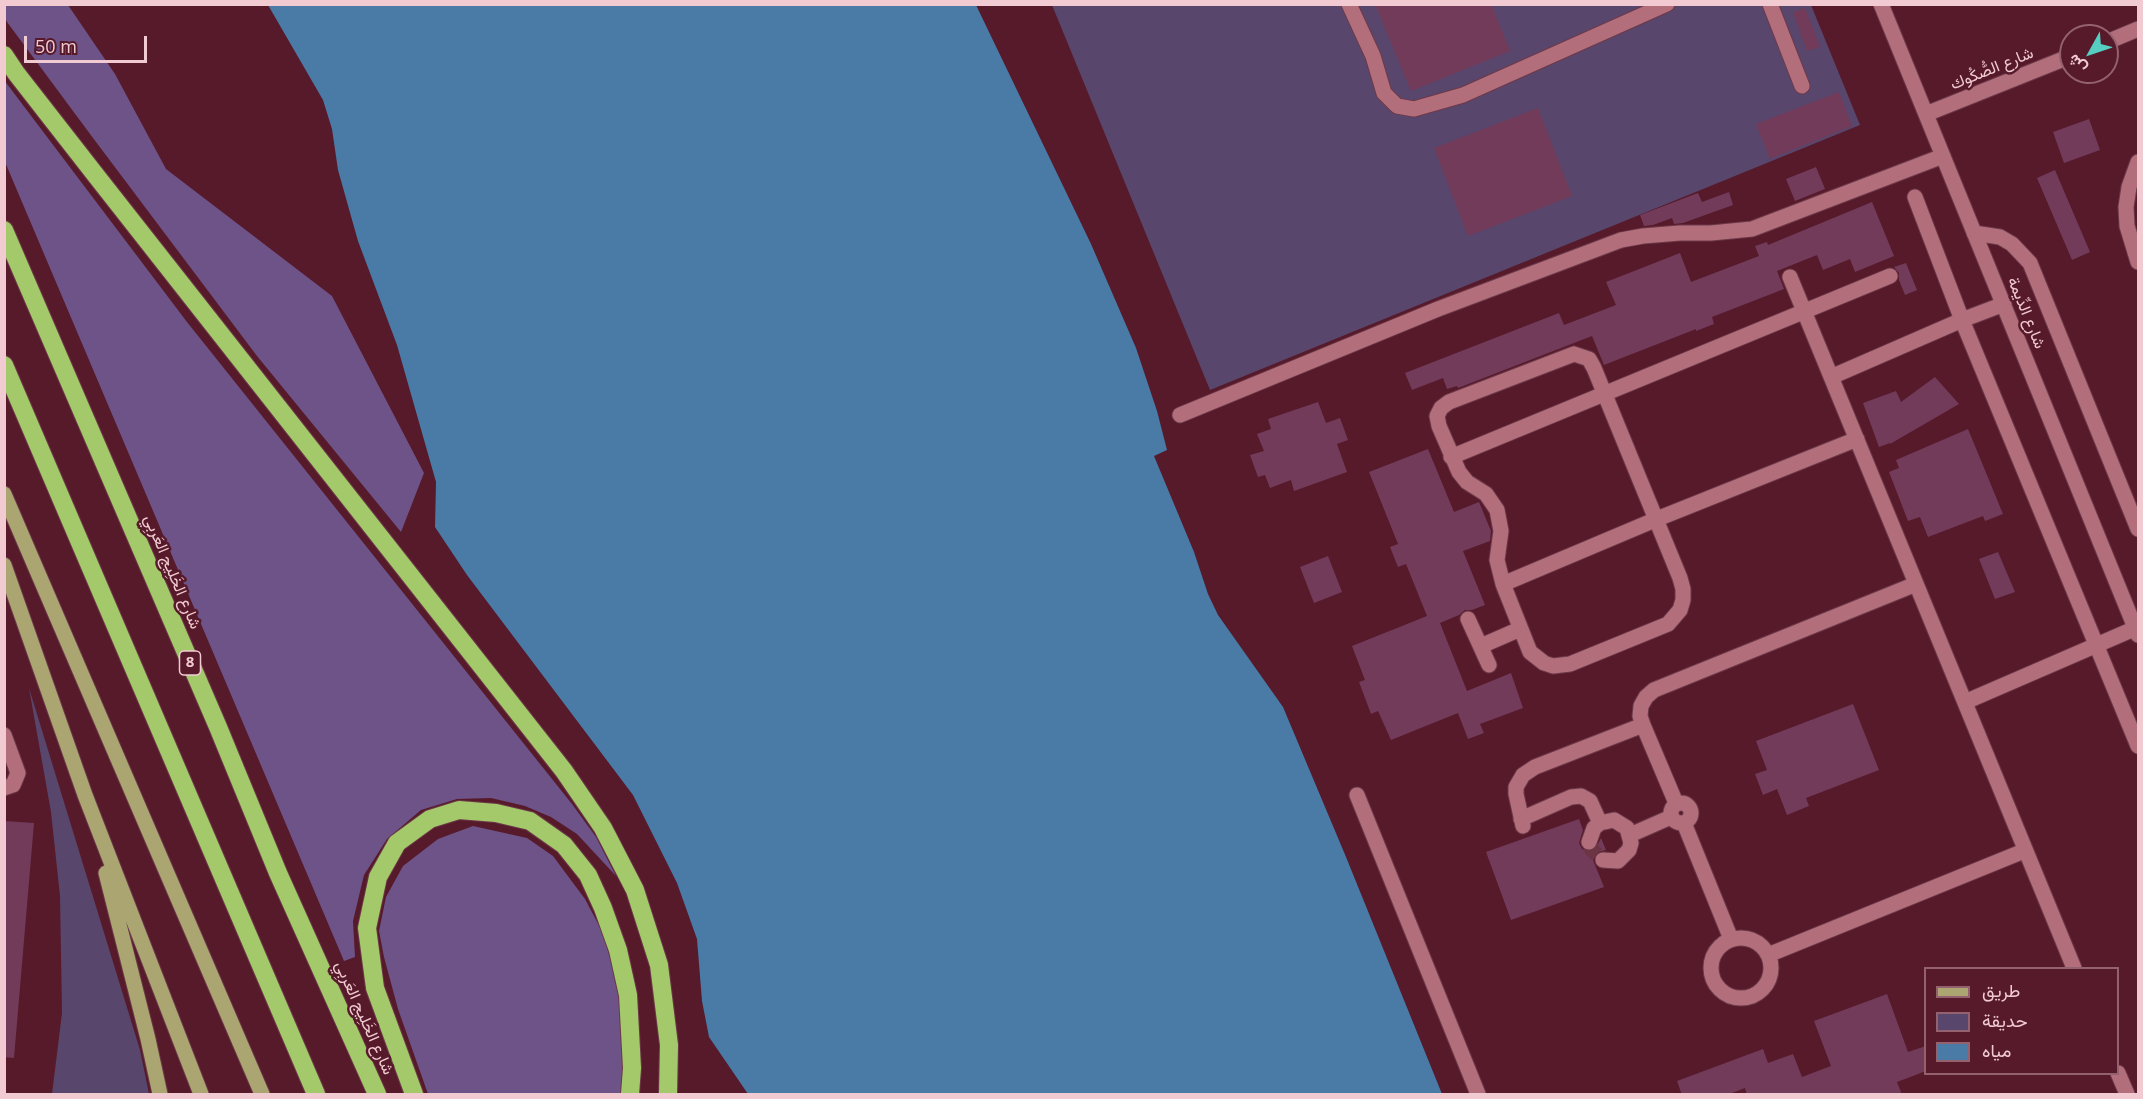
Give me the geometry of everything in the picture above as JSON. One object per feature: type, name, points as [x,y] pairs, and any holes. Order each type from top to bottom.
[{"type":"highway","points":[[4,55],[564,771],[603,828],[635,891],[659,964],[669,1045],[668,1095]]},
{"type":"highway","name":"شارع الخَلِيج العَربِي","points":[[4,230],[218,727],[278,873],[377,1095]]},
{"type":"highway","points":[[4,365],[316,1095]]},
{"type":"highway","points":[[414,1095],[375,988],[367,928],[378,877],[397,843],[430,819],[459,810],[496,813],[530,821],[564,845],[588,875],[618,950],[628,995],[632,1068],[630,1095]]},
{"type":"main road","points":[[4,494],[262,1095]]},
{"type":"main road","points":[[4,565],[85,795],[201,1095]]},
{"type":"main road","points":[[85,795],[128,958],[160,1095]]},
{"type":"street","points":[[1350,4],[1373,56],[1384,93],[1397,106],[1414,110],[1463,95],[1667,4]]},
{"type":"street","points":[[1770,4],[1802,86]]},
{"type":"street","name":"شارع الدِّيمة","points":[[1881,4],[2137,632]]},
{"type":"street","points":[[2119,37],[2139,29]]},
{"type":"street","name":"شارع الصُّكُوك","points":[[1926,114],[2059,61]]},
{"type":"street","points":[[1180,415],[1438,309],[1621,240],[1653,235],[1711,234],[1752,229],[1943,156]]},
{"type":"street","points":[[2139,162],[2129,187],[2126,207],[2127,226],[2139,262]]},
{"type":"street","points":[[1915,197],[1962,320],[2139,746]]},
{"type":"street","points":[[1974,232],[2000,237],[2012,244],[2030,263],[2139,529]]},
{"type":"street","points":[[1451,457],[1890,276]]},
{"type":"street","points":[[1790,277],[2073,967]]},
{"type":"street","points":[[1831,377],[2004,304]]},
{"type":"street","points":[[1574,354],[1584,356],[1592,363],[1606,394],[1657,519],[1683,589],[1683,600],[1680,610],[1668,624],[1562,666],[1544,663],[1530,652],[1503,584],[1497,560],[1501,531],[1497,510],[1485,494],[1462,478],[1437,421],[1441,408],[1449,402],[1574,354]]},
{"type":"street","points":[[1503,584],[1857,439]]},
{"type":"street","points":[[1731,939],[1677,814],[1643,726],[1640,716],[1641,706],[1654,690],[1916,584]]},
{"type":"street","points":[[1468,619],[1490,665]]},
{"type":"street","points":[[1480,646],[1520,629]]},
{"type":"street","points":[[1965,702],[2097,644],[2137,632]]},
{"type":"street","points":[[1600,823],[1590,801],[1581,795],[1571,797],[1522,822],[1516,787],[1528,770],[1643,726]]},
{"type":"street","points":[[4,735],[18,773],[13,785],[4,788]]},
{"type":"street","points":[[1357,795],[1478,1095]]},
{"type":"street","points":[[1630,835],[1677,814]]},
{"type":"street","points":[[1589,842],[1594,828],[1600,823],[1614,820],[1621,823],[1630,835],[1629,850],[1618,861],[1603,860]]},
{"type":"street","points":[[1768,955],[2025,851]]},
{"type":"street","points":[[1731,939],[1753,940],[1759,943],[1768,955],[1771,968],[1768,981],[1760,991],[1748,997],[1729,995],[1714,982],[1711,969],[1713,957],[1720,945],[1731,939]]},
{"type":"street","points":[[2119,1075],[2127,1095]]},
{"type":"green space","points":[[1052,5],[1811,5],[1860,125],[1210,390]]},
{"type":"green space","points":[[29,688],[140,1050],[149,1094],[52,1094],[62,1013],[60,896],[51,812]]},
{"type":"shaded area","points":[[5,4],[68,5],[115,74],[166,169],[332,296],[424,473],[401,532],[257,356],[93,138],[7,22]]},
{"type":"shaded area","points":[[4,80],[187,322],[572,804],[596,837],[616,876],[577,834],[551,817],[525,806],[491,798],[457,799],[421,810],[387,839],[364,875],[353,921],[355,957],[344,961],[5,162]]},
{"type":"shaded area","points":[[473,826],[527,838],[553,856],[585,899],[603,933],[623,1004],[623,1094],[428,1094],[398,1009],[379,931],[386,897],[403,866],[438,839]]},
{"type":"water","points":[[268,5],[976,5],[1091,244],[1136,348],[1167,450],[1154,456],[1194,552],[1208,594],[1218,615],[1283,707],[1442,1094],[748,1094],[709,1037],[702,1001],[697,939],[677,883],[633,795],[467,575],[435,527],[436,482],[397,345],[358,241],[338,170],[332,129],[323,100]]},
{"type":"building","points":[[1375,4],[1491,4],[1510,51],[1411,91]]},
{"type":"building","points":[[1805,8],[1820,47],[1807,51],[1793,12]]},
{"type":"building","points":[[1839,92],[1852,126],[1770,159],[1756,124]]},
{"type":"building","points":[[1538,108],[1572,196],[1468,236],[1434,148]]},
{"type":"building","points":[[2089,119],[2100,150],[2064,163],[2053,132]]},
{"type":"building","points":[[1816,167],[1825,189],[1795,201],[1786,179]]},
{"type":"building","points":[[2055,170],[2090,252],[2072,260],[2037,178]]},
{"type":"building","points":[[1729,192],[1733,205],[1683,223],[1674,224],[1672,218],[1644,226],[1640,215],[1698,193],[1702,202]]},
{"type":"building","points":[[1872,202],[1894,256],[1855,272],[1850,259],[1823,270],[1817,255],[1777,271],[1784,289],[1712,317],[1714,324],[1604,365],[1592,336],[1458,388],[1457,386],[1447,389],[1443,378],[1412,390],[1405,373],[1559,313],[1564,325],[1616,305],[1606,282],[1680,253],[1691,282],[1759,256],[1755,246],[1767,242],[1768,245]]},
{"type":"building","points":[[1906,263],[1917,290],[1905,295],[1899,280],[1899,273],[1894,267]]},
{"type":"building","points":[[1935,377],[1959,404],[1890,444],[1879,447],[1863,403],[1896,391],[1901,402]]},
{"type":"building","points":[[1318,402],[1326,423],[1340,418],[1348,440],[1337,444],[1347,472],[1294,491],[1291,480],[1270,488],[1265,475],[1258,477],[1250,455],[1264,451],[1257,434],[1271,429],[1268,419]]},
{"type":"building","points":[[1968,429],[2003,514],[1985,521],[1983,516],[1928,537],[1920,517],[1908,521],[1889,472],[1899,468],[1896,460]]},
{"type":"building","points":[[1428,449],[1454,512],[1479,502],[1491,531],[1490,541],[1463,551],[1485,605],[1465,610],[1440,623],[1467,691],[1511,673],[1523,708],[1480,724],[1484,733],[1468,739],[1458,713],[1391,740],[1378,711],[1371,714],[1359,682],[1365,680],[1352,646],[1427,616],[1406,564],[1398,567],[1390,547],[1398,544],[1369,472]]},
{"type":"building","points":[[1998,552],[2015,592],[1995,599],[1979,559]]},
{"type":"building","points":[[1328,556],[1342,592],[1314,603],[1300,567]]},
{"type":"building","points":[[1853,704],[1879,770],[1806,798],[1809,806],[1787,815],[1777,789],[1763,795],[1755,774],[1767,770],[1756,741]]},
{"type":"building","points":[[1579,819],[1583,830],[1579,843],[1582,849],[1595,850],[1601,838],[1606,850],[1598,852],[1593,860],[1604,887],[1511,920],[1486,852]]},
{"type":"building","points":[[4,821],[34,823],[14,1058],[4,1057]]},
{"type":"building","points":[[1887,994],[1908,1052],[1924,1047],[1924,1072],[1897,1082],[1902,1095],[1747,1095],[1745,1088],[1727,1095],[1682,1095],[1677,1081],[1763,1049],[1768,1063],[1793,1054],[1802,1077],[1831,1066],[1814,1021]]},
{"type":"tunnel","points":[[1589,842],[1592,850],[1603,860]]}]
